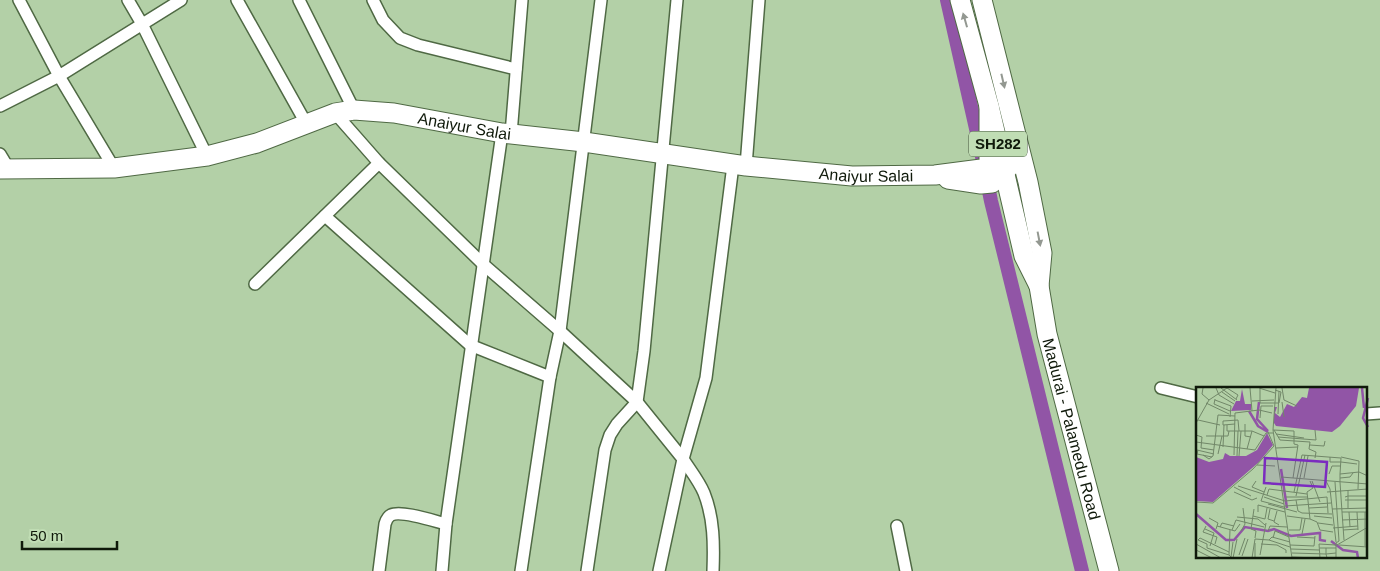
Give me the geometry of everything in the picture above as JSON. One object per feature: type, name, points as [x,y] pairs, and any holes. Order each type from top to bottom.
[{"type":"main road","points":[[960,0],[989,106],[989,176]]},
{"type":"main road","name":"Madurai - Palamedu Road","points":[[982,0],[1028,182],[1042,253],[1039,286],[1047,334],[1109,571]]},
{"type":"main road","points":[[974,53],[995,50]]},
{"type":"main road","name":"Anaiyur Salai","points":[[3,164],[114,168],[208,156],[257,144],[336,114],[354,110],[394,113],[507,134],[584,142],[739,165],[852,176],[935,175],[950,180],[989,176],[1028,182]]},
{"type":"main road","points":[[989,176],[1021,155]]},
{"type":"main road","name":"Madurai - Palamedu Road","points":[[989,176],[1017,226],[1024,256],[1039,286]]},
{"type":"street","points":[[18,0],[59,76],[114,168]]},
{"type":"street","points":[[128,0],[142,24],[208,156]]},
{"type":"street","points":[[0,106],[59,76],[181,0]]},
{"type":"street","points":[[237,0],[307,125]]},
{"type":"street","points":[[299,0],[354,110]]},
{"type":"street","points":[[373,0],[383,20],[400,38],[418,45],[516,68]]},
{"type":"street","points":[[442,571],[446,524],[470,345],[507,134],[516,68],[522,0]]},
{"type":"street","points":[[521,571],[550,377],[560,331],[602,0]]},
{"type":"street","points":[[587,571],[605,450],[610,434],[637,402],[644,351],[677,0]]},
{"type":"street","points":[[659,571],[683,460],[706,378],[739,165],[759,0]]},
{"type":"street","points":[[336,114],[379,164],[484,265],[560,331],[637,402],[683,460],[703,491],[709,510],[714,538],[713,571]]},
{"type":"street","points":[[255,284],[379,164]]},
{"type":"street","points":[[325,216],[470,345],[550,377]]},
{"type":"street","points":[[1161,388],[1196,397]]},
{"type":"street","points":[[379,571],[384,524],[392,514],[401,514],[446,524]]},
{"type":"street","points":[[897,526],[906,571]]},
{"type":"waterway","points":[[947,0],[991,201],[1082,571]]}]
